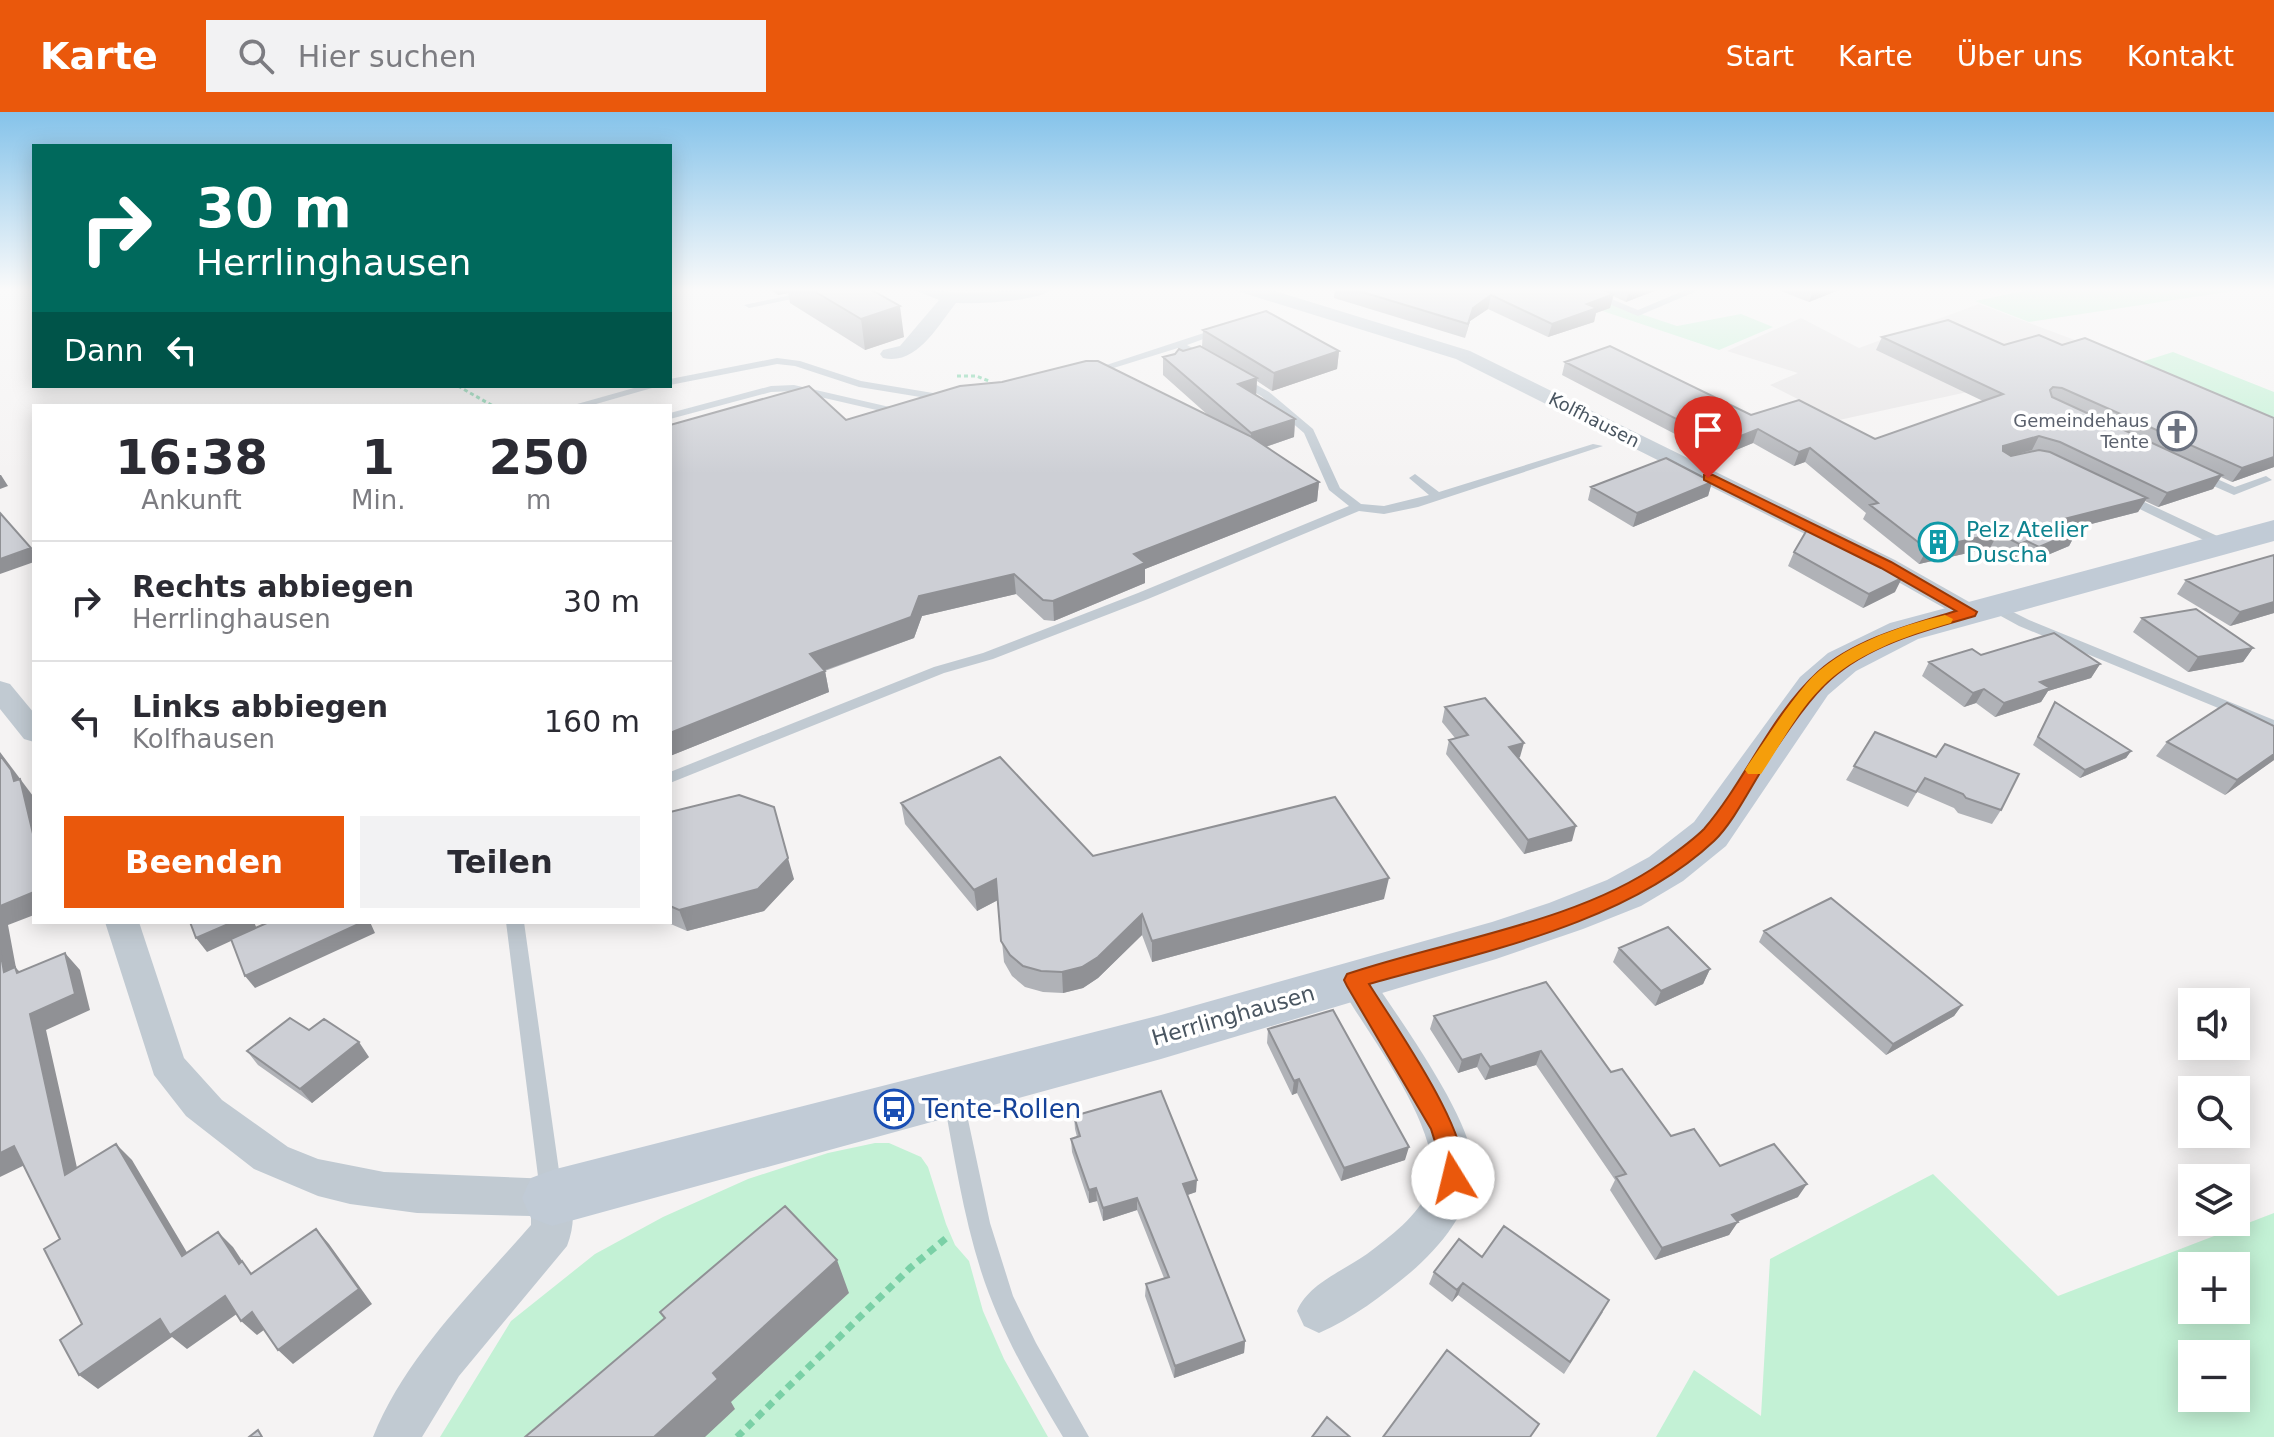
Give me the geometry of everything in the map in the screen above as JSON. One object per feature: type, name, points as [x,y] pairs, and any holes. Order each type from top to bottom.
[{"type":"street","name":"Kolfhausen","points":[[1446,350],[1463,355],[1981,609]]},
{"type":"street","name":"Herrlinghausen","points":[[123,924],[167,1064],[176,1080],[208,1114],[283,1165],[335,1184],[392,1193],[552,1198],[952,1094],[1496,940],[1566,916],[1624,893],[1666,869],[1710,834],[1770,744],[1823,677],[1842,662],[1904,631],[2274,530]]},
{"type":"street","points":[[0,690],[32,730]]},
{"type":"street","points":[[1319,1311],[1373,1276],[1406,1249],[1439,1210],[1453,1178],[1453,1161],[1442,1126],[1355,980]]},
{"type":"street","points":[[396,1437],[443,1360],[552,1232],[552,1198]]},
{"type":"lane","points":[[1081,375],[1161,350]]},
{"type":"lane","points":[[1189,350],[1216,365]]},
{"type":"lane","points":[[672,382],[777,361],[796,363],[859,384],[953,399]]},
{"type":"lane","points":[[1228,373],[1265,394],[1309,431],[1335,490],[1358,507]]},
{"type":"lane","points":[[584,404],[646,388]]},
{"type":"lane","points":[[672,415],[771,389],[794,388],[894,411],[974,397]]},
{"type":"lane","points":[[672,777],[939,670],[988,656],[1143,596],[1358,507],[1384,510],[1438,497],[1597,446]]},
{"type":"lane","points":[[2192,471],[2234,491],[2271,481]]},
{"type":"lane","points":[[1415,478],[1438,497]]},
{"type":"lane","points":[[2113,491],[2223,544]]},
{"type":"lane","points":[[1981,609],[2024,623],[2274,726]]},
{"type":"lane","points":[[515,924],[552,1198]]},
{"type":"lane","points":[[952,1094],[1001,1295],[1036,1371],[1077,1437]]},
{"type":"path","points":[[898,352],[922,354],[940,377],[978,376],[988,379],[993,385],[974,397]]},
{"type":"path","points":[[462,388],[490,404]]},
{"type":"path","points":[[737,1437],[910,1268],[957,1231],[981,1222]]},
{"type":"shaded area","points":[[2101,350],[2123,358],[1839,420],[1770,385],[1798,373],[1727,351]]},
{"type":"green space","points":[[2173,352],[2274,392],[2274,419],[2132,365]]},
{"type":"green space","points":[[889,1143],[921,1157],[928,1167],[946,1224],[955,1245],[969,1261],[983,1311],[1004,1359],[1048,1437],[440,1437],[511,1321],[595,1254],[663,1217],[748,1179],[828,1153]]},
{"type":"green space","points":[[1933,1174],[2058,1296],[2214,1236],[2250,1236],[2250,1222],[2274,1213],[2274,1437],[1656,1437],[1694,1370],[1761,1416],[1770,1259]]},
{"type":"building","points":[[1178,350],[1207,350],[1257,378],[1238,384],[1295,419],[1251,433],[1163,357]]},
{"type":"building","points":[[1236,350],[1339,351],[1274,373]]},
{"type":"building","points":[[1599,350],[1618,350],[1751,415],[1799,400],[1875,439],[2003,394],[1909,350],[2113,350],[2274,418],[2274,457],[2242,468],[2062,388],[2053,387],[2050,390],[2052,397],[2222,475],[2167,493],[2060,442],[2039,436],[2003,446],[2003,451],[2011,456],[2039,450],[2050,452],[2147,498],[2056,521],[2077,531],[2039,547],[2027,541],[2019,544],[1998,533],[1927,549],[1870,505],[1878,503],[1810,448],[1799,452],[1758,429],[1723,443],[1565,362]]},
{"type":"building","points":[[1086,361],[1098,361],[1250,436],[1319,482],[1134,554],[1145,563],[1053,601],[1043,600],[1014,574],[919,596],[911,617],[810,654],[825,671],[672,732],[672,424],[809,386],[846,420],[960,386],[1002,382]]},
{"type":"building","points":[[1666,458],[1712,482],[1637,513],[1591,487]]},
{"type":"building","points":[[0,513],[31,548],[0,559]]},
{"type":"building","points":[[1808,528],[1902,578],[1869,594],[1794,552]]},
{"type":"building","points":[[2274,555],[2274,602],[2240,612],[2186,580]]},
{"type":"building","points":[[2196,609],[2253,648],[2198,657],[2142,618]]},
{"type":"building","points":[[2054,633],[2100,664],[2040,682],[2050,688],[2004,703],[1984,689],[1973,693],[1929,662],[1972,649],[1981,655]]},
{"type":"building","points":[[1485,698],[1524,743],[1509,747],[1576,826],[1528,840],[1449,740],[1468,735],[1445,707]]},
{"type":"building","points":[[2055,702],[2131,751],[2085,770],[2038,737]]},
{"type":"building","points":[[2227,703],[2274,726],[2274,754],[2237,780],[2167,742]]},
{"type":"building","points":[[1875,732],[1936,757],[1945,744],[2019,774],[2001,810],[1966,798],[1925,778],[1916,792],[1854,766]]},
{"type":"building","points":[[0,755],[11,770],[14,781],[20,779],[32,830],[32,893],[0,906]]},
{"type":"building","points":[[1000,757],[1093,856],[1335,797],[1389,878],[1152,941],[1142,914],[1098,957],[1082,967],[1062,972],[1023,966],[1010,955],[1001,941],[996,879],[974,890],[901,803]]},
{"type":"building","points":[[739,795],[774,807],[788,858],[758,889],[679,910],[672,907],[672,812]]},
{"type":"building","points":[[1831,898],[1962,1005],[1893,1044],[1764,931]]},
{"type":"building","points":[[191,924],[228,924],[196,938]]},
{"type":"building","points":[[265,924],[359,924],[245,976],[231,939]]},
{"type":"building","points":[[1668,927],[1710,969],[1661,991],[1619,948]]},
{"type":"building","points":[[0,950],[4,972],[15,967],[17,973],[65,953],[75,994],[30,1014],[65,1175],[116,1144],[182,1256],[218,1232],[239,1264],[242,1261],[251,1274],[316,1229],[359,1289],[278,1350],[252,1312],[241,1321],[225,1296],[170,1335],[160,1319],[79,1375],[60,1340],[82,1324],[44,1249],[60,1239],[14,1146],[0,1153]]},
{"type":"building","points":[[1546,982],[1611,1072],[1622,1069],[1671,1136],[1694,1129],[1720,1166],[1774,1144],[1807,1184],[1732,1215],[1738,1222],[1662,1248],[1616,1177],[1626,1174],[1541,1051],[1490,1067],[1481,1054],[1462,1060],[1434,1016]]},
{"type":"building","points":[[1333,1010],[1409,1147],[1344,1168],[1299,1079],[1294,1081],[1268,1029]]},
{"type":"building","points":[[290,1018],[309,1030],[324,1019],[359,1042],[300,1089],[247,1051]]},
{"type":"building","points":[[1161,1091],[1197,1180],[1183,1184],[1245,1341],[1175,1366],[1146,1284],[1169,1277],[1137,1198],[1103,1208],[1096,1188],[1089,1190],[1071,1139],[1080,1136],[1074,1116]]},
{"type":"building","points":[[785,1206],[837,1260],[713,1373],[718,1379],[654,1437],[525,1437],[665,1318],[660,1312]]},
{"type":"building","points":[[1504,1226],[1609,1300],[1570,1362],[1463,1283],[1457,1290],[1434,1272],[1459,1239],[1482,1257]]},
{"type":"building","points":[[1447,1350],[1539,1424],[1530,1437],[1383,1437]]},
{"type":"building","points":[[1327,1417],[1350,1437],[1312,1437]]},
{"type":"building","points":[[258,1430],[262,1437],[249,1437]]},
{"type":"slow traffic","points":[[1754,770],[1770,744],[1823,677],[1842,662],[1904,631],[1945,619]]},
{"type":"place","name":"Gemeindehaus Tente","points":[[2177,431]]},
{"type":"place","name":"Pelz Atelier Duscha","points":[[1938,542]]},
{"type":"place","name":"Tente-Rollen","points":[[894,1109]]},
{"type":"route","points":[[1453,1178],[1449,1142],[1442,1126],[1355,980],[1496,940],[1566,916],[1624,893],[1666,869],[1710,834],[1770,744],[1823,677],[1842,662],[1904,631],[1969,612],[1886,565],[1708,478]]}]
